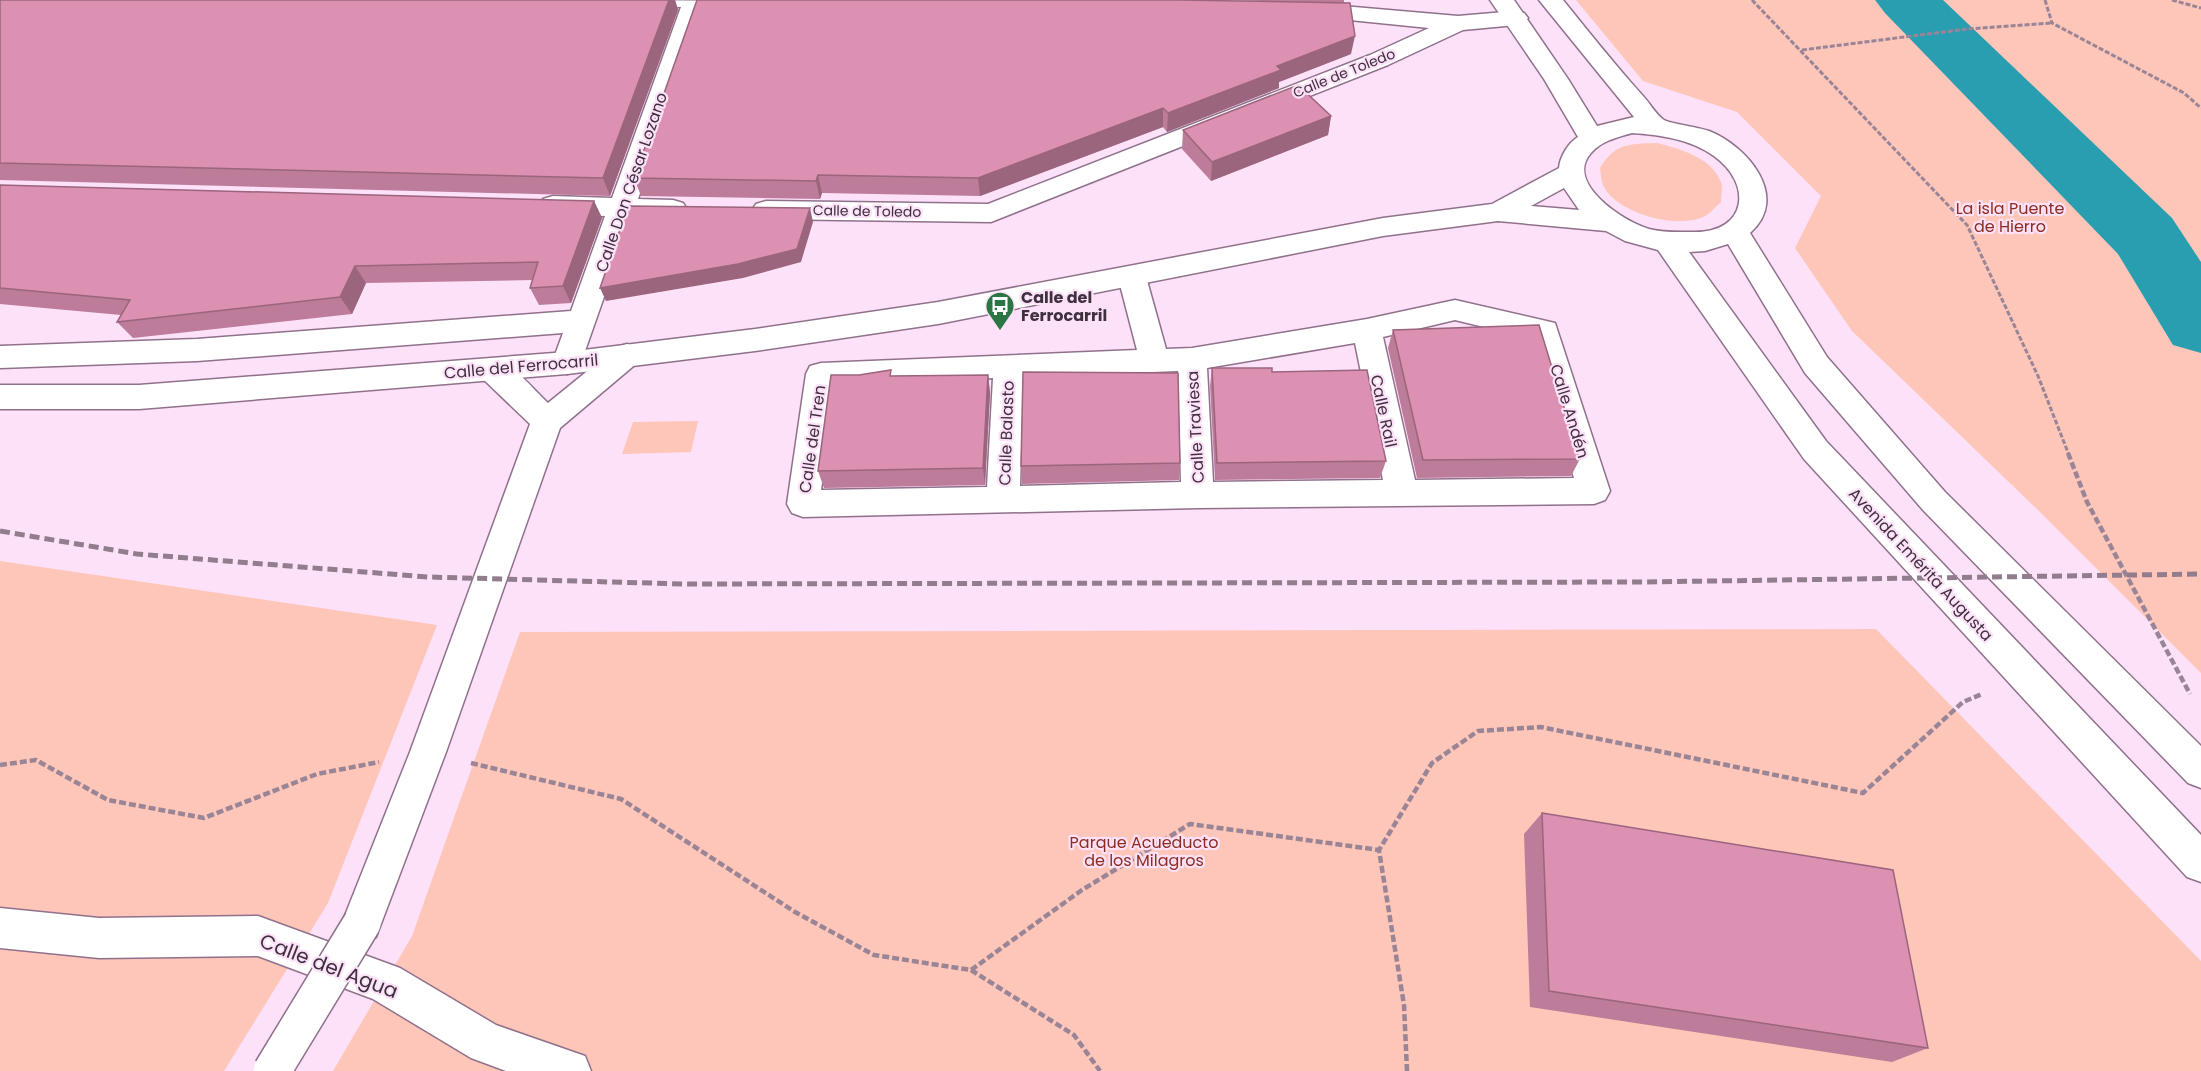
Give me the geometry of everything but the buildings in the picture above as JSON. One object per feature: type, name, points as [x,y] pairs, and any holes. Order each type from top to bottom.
[{"type":"street","points":[[638,0],[757,2]]},
{"type":"street","name":"Calle Don César Lozano","points":[[567,363],[694,0]]},
{"type":"street","points":[[1551,0],[1655,125]]},
{"type":"street","points":[[1289,9],[1324,10],[1458,23]]},
{"type":"street","points":[[1509,9],[1557,79],[1591,137]]},
{"type":"street","name":"Calle de Toledo","points":[[747,210],[991,213],[1379,60],[1458,23],[1509,9]]},
{"type":"street","points":[[1631,125],[1655,125],[1685,132],[1712,143],[1735,159],[1749,178],[1755,198],[1751,216],[1735,231],[1705,242],[1667,242],[1636,235],[1609,222],[1590,207],[1576,190],[1571,173],[1575,153],[1591,137],[1609,129],[1631,125]]},
{"type":"street","name":"Calle del Ferrocarril","points":[[1498,212],[1571,173]]},
{"type":"street","points":[[524,204],[700,209]]},
{"type":"street","name":"Calle del Ferrocarril","points":[[0,397],[139,398],[567,363],[755,340],[938,314],[1383,227],[1498,212],[1609,222]]},
{"type":"street","points":[[1735,231],[1763,281],[1823,373],[1934,501],[2201,771]]},
{"type":"street","name":"Avenida Emérita Augusta","points":[[1667,242],[1815,450],[2201,863]]},
{"type":"street","points":[[1132,277],[1155,360]]},
{"type":"street","name":"Calle Andén","points":[[1366,330],[1455,310],[1545,331],[1594,491],[1402,492]]},
{"type":"street","points":[[0,357],[197,350],[582,321]]},
{"type":"street","points":[[1008,367],[1192,360],[1366,330]]},
{"type":"street","name":"Calle Rail","points":[[1366,330],[1402,492]]},
{"type":"street","points":[[272,1071],[362,922],[428,753],[547,421],[627,355]]},
{"type":"street","name":"Calle Traviesa","points":[[1192,360],[1198,495]]},
{"type":"street","name":"Calle del Tren","points":[[1003,500],[803,504],[821,374],[1008,367]]},
{"type":"street","name":"Calle Balasto","points":[[1003,500],[1008,367]]},
{"type":"street","points":[[494,370],[547,421]]},
{"type":"street","points":[[1003,500],[1402,492]]},
{"type":"street","name":"Calle del Agua","points":[[0,928],[99,938],[258,936],[385,983],[486,1043],[570,1071]]},
{"type":"path","points":[[1752,0],[1966,225],[2038,376],[2087,502],[2190,695]]},
{"type":"path","points":[[2045,0],[2052,23]]},
{"type":"path","points":[[2172,0],[2201,8]]},
{"type":"path","points":[[1801,51],[1967,29],[2052,23],[2184,93],[2201,108]]},
{"type":"path","points":[[1407,1071],[1404,1005],[1379,850],[1432,763],[1478,731],[1541,727],[1863,793],[1963,702],[2025,676]]},
{"type":"path","points":[[0,765],[36,760],[108,800],[204,818],[316,774],[428,753],[621,799],[795,912],[874,955],[971,970],[1074,1035],[1100,1071]]},
{"type":"path","points":[[971,970],[1082,890],[1190,824],[1379,850]]},
{"type":"green space","name":"La isla Puente de Hierro","points":[[1576,0],[2201,0],[2201,673],[2038,510],[1852,331],[1795,248],[1821,196],[1737,112],[1643,81]]},
{"type":"green space","points":[[1657,143],[1694,155],[1716,173],[1722,184],[1721,202],[1707,215],[1682,221],[1651,217],[1622,205],[1611,197],[1604,187],[1600,168],[1617,149],[1624,146]]},
{"type":"green space","points":[[698,421],[691,452],[622,454],[633,422]]},
{"type":"green space","points":[[0,561],[437,625],[328,903],[224,1071],[0,1071]]},
{"type":"green space","name":"Parque Acueducto de los Milagros","points":[[1876,629],[2201,961],[2201,1071],[333,1071],[412,936],[520,632]]},
{"type":"waterway","points":[[1907,0],[2145,236],[2201,324]]},
{"type":"railway","points":[[0,531],[137,554],[428,577],[685,584],[1641,582],[2201,574]]},
{"type":"place","name":"Calle del Ferrocarril","points":[[1000,332]]}]
